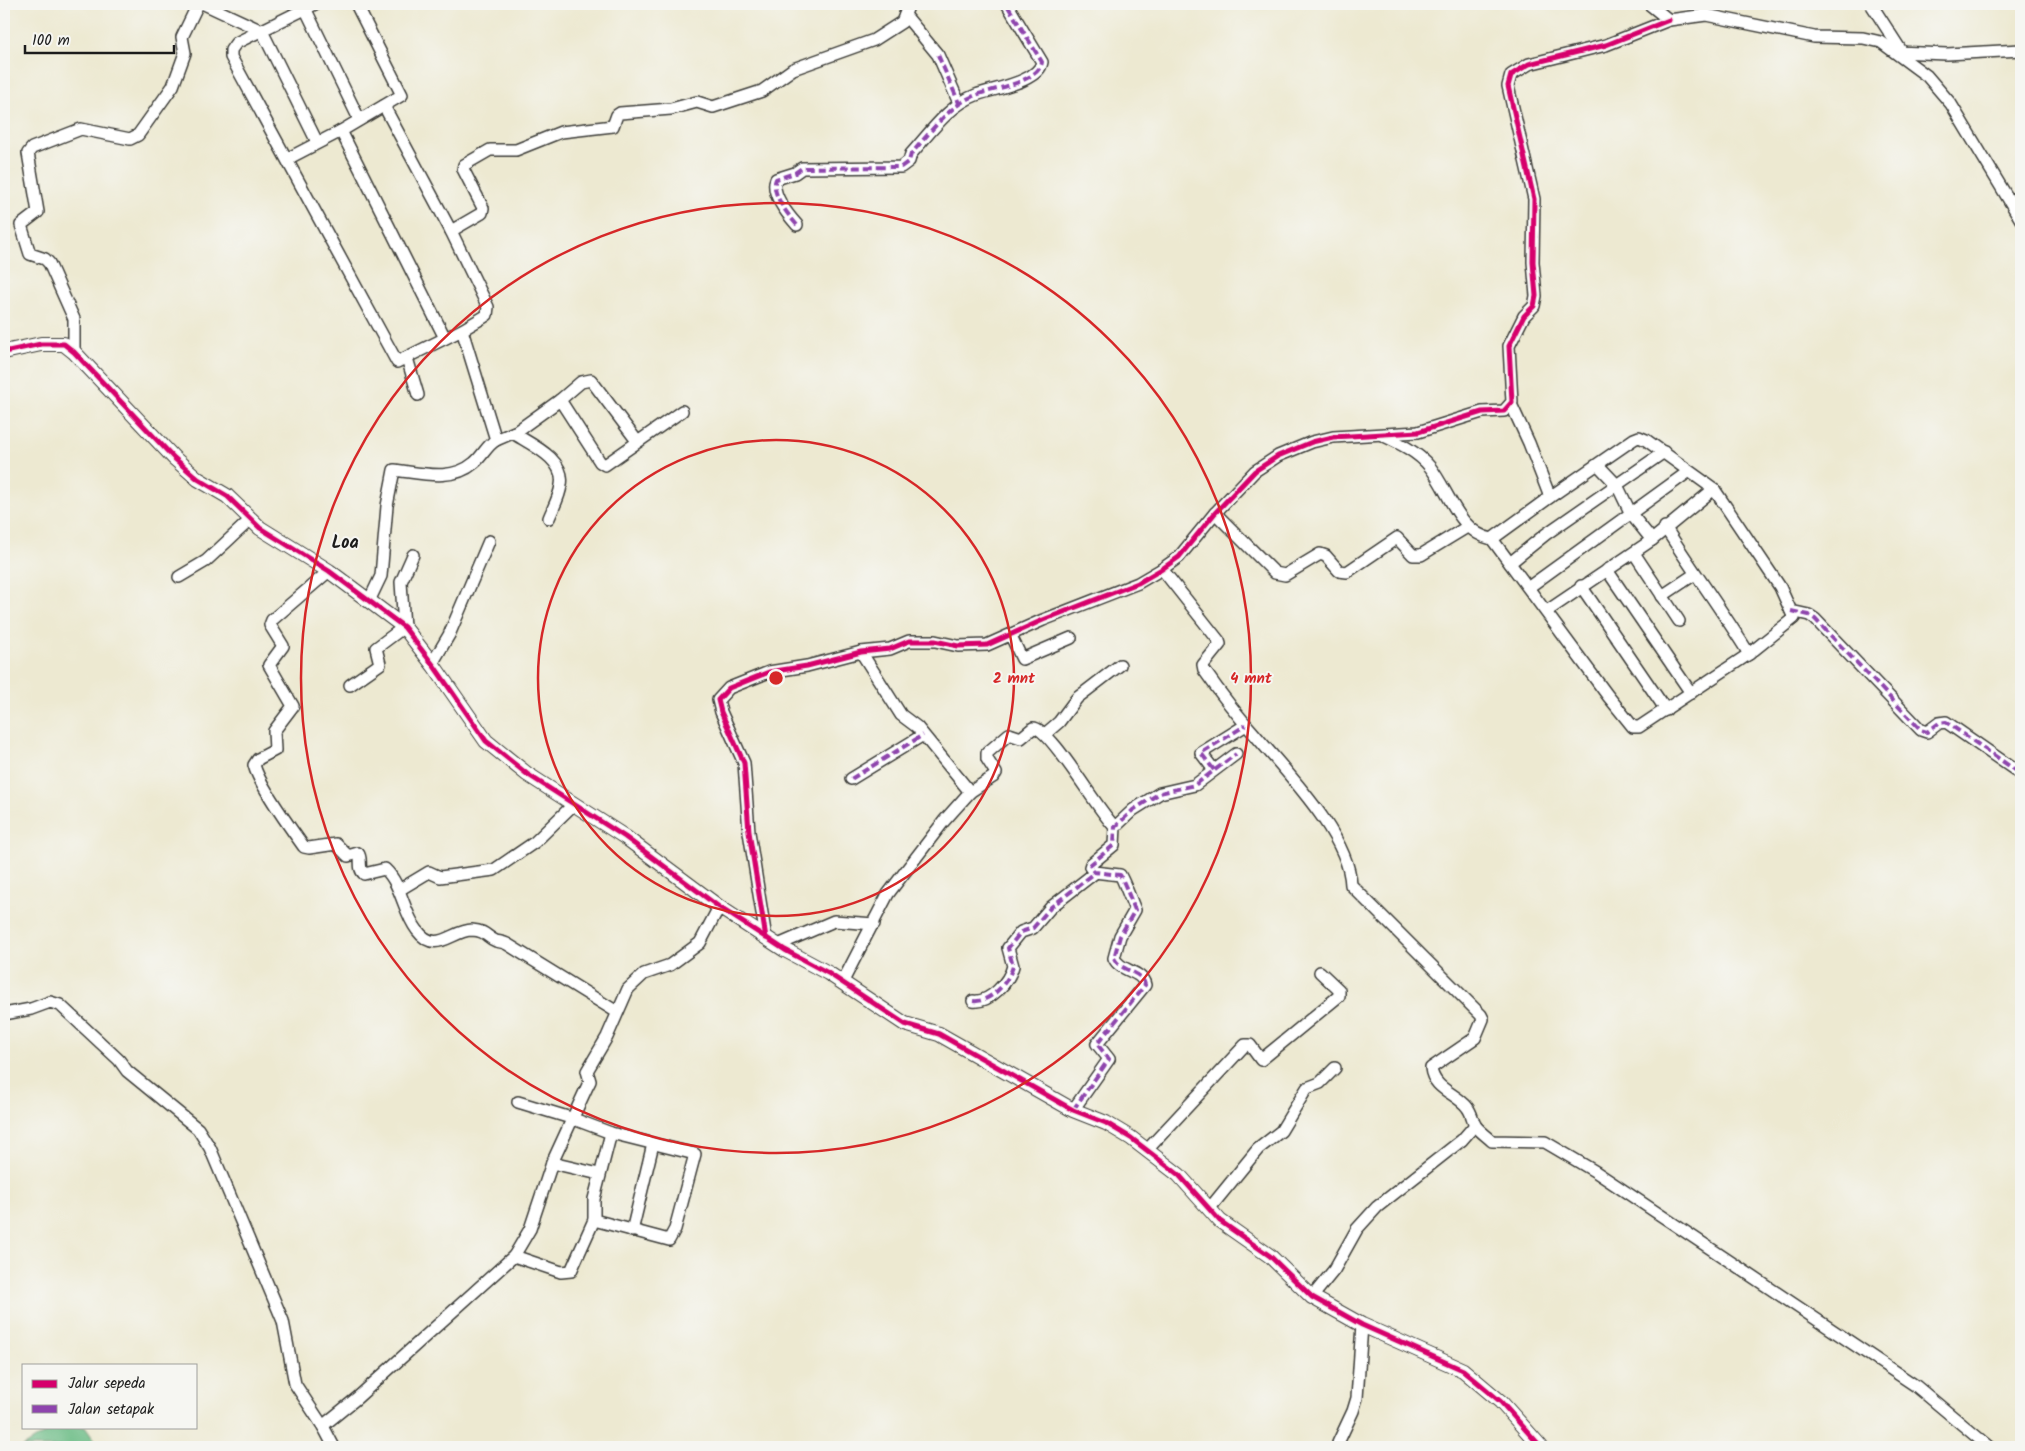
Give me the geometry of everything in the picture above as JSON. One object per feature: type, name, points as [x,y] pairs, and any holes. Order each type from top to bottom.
[{"type":"street","points":[[74,352],[73,315],[49,263],[45,259],[30,254],[21,225],[38,212],[28,153],[32,148],[81,129],[130,139],[138,135],[173,86],[185,53],[182,37],[198,4]]},
{"type":"street","points":[[204,4],[262,31],[317,142]]},
{"type":"street","points":[[287,158],[341,131],[402,95],[356,4]]},
{"type":"street","points":[[451,231],[480,215],[483,210],[465,174],[465,164],[490,150],[516,150],[562,132],[613,126],[617,115],[620,113],[671,109],[697,102],[713,106],[762,91],[793,69],[874,40],[900,24],[910,4]]},
{"type":"street","points":[[797,225],[782,209],[774,184],[776,179],[795,173],[802,168],[899,167],[909,162],[911,154],[959,103],[973,96],[1029,78],[1041,66],[1041,60],[1007,4]]},
{"type":"street","points":[[1649,4],[1669,20]]},
{"type":"street","points":[[1871,4],[1899,52]]},
{"type":"street","points":[[359,119],[308,5],[262,31],[236,43],[231,50],[231,57],[397,362],[462,330],[484,317],[489,311],[451,231],[384,106]]},
{"type":"street","points":[[905,15],[938,55],[959,103]]},
{"type":"street","points":[[1550,497],[1529,443],[1511,404],[1512,393],[1508,371],[1508,346],[1524,316],[1534,306],[1536,296],[1533,262],[1534,199],[1508,86],[1511,75],[1529,64],[1606,46],[1669,20],[1706,15],[1814,37],[1863,38],[1880,42],[1899,52],[1927,76],[1951,104],[2021,220]]},
{"type":"street","points":[[1899,52],[1947,54],[2021,50]]},
{"type":"street","points":[[341,131],[445,338]]},
{"type":"street","points":[[462,330],[496,440]]},
{"type":"street","points":[[4,352],[42,344],[64,344],[74,352],[174,458],[198,479],[227,496],[250,520],[274,538],[329,571],[404,627],[434,666],[486,741],[527,774],[625,837],[719,907],[766,938],[828,972],[906,1024],[939,1034],[1073,1110],[1106,1123],[1147,1150],[1178,1174],[1220,1221],[1270,1256],[1312,1297],[1362,1325],[1463,1370],[1501,1402],[1541,1447]]},
{"type":"street","points":[[407,358],[418,395]]},
{"type":"street","points":[[369,601],[381,576],[387,506],[394,470],[444,476],[458,472],[473,464],[484,453],[489,444],[513,433],[560,400],[581,382],[591,380],[637,441]]},
{"type":"street","points":[[560,400],[602,464],[609,464],[637,441],[682,410]]},
{"type":"street","points":[[766,938],[749,832],[744,763],[721,712],[718,700],[729,688],[769,672],[807,666],[861,652],[890,648],[909,641],[934,641],[958,646],[987,645],[1011,636],[1043,620],[1138,583],[1162,569],[1179,557],[1215,513],[1256,471],[1278,456],[1312,442],[1332,437],[1429,430],[1482,412],[1504,411],[1511,404]]},
{"type":"street","points":[[513,433],[550,457],[556,464],[562,483],[550,518]]},
{"type":"street","points":[[1381,434],[1406,447],[1430,467],[1468,526],[1483,537],[1492,538],[1598,465],[1617,449],[1639,438],[1664,452],[1688,472],[1714,489],[1780,587],[1794,618],[1749,654],[1639,727],[1629,724],[1492,538]]},
{"type":"street","points":[[1510,563],[1546,534],[1664,452]]},
{"type":"street","points":[[1598,465],[1617,485],[1631,514],[1652,540]]},
{"type":"street","points":[[1529,587],[1688,472]]},
{"type":"street","points":[[1547,611],[1581,586],[1652,540],[1665,527],[1714,489]]},
{"type":"street","points":[[1215,513],[1275,573],[1286,575],[1320,554],[1326,556],[1339,571],[1347,572],[1397,538],[1413,555],[1421,555],[1468,526]]},
{"type":"street","points":[[179,577],[206,561],[250,520]]},
{"type":"street","points":[[1665,527],[1695,574],[1722,609],[1749,654]]},
{"type":"street","points":[[434,666],[433,662],[449,635],[489,541]]},
{"type":"street","points":[[1634,553],[1679,621]]},
{"type":"street","points":[[404,627],[402,582],[413,555]]},
{"type":"street","points":[[1162,569],[1219,641],[1220,644],[1203,665],[1204,670],[1246,725],[1298,784],[1347,861],[1351,885],[1481,1015],[1483,1019],[1475,1038],[1432,1068],[1432,1074],[1441,1087],[1466,1105],[1475,1125],[1492,1141],[1545,1142],[1596,1172],[1916,1386],[1989,1447]]},
{"type":"street","points":[[1607,570],[1691,693]]},
{"type":"street","points":[[329,571],[271,622],[270,628],[283,648],[269,665],[293,706],[274,734],[275,750],[255,761],[254,765],[257,774],[304,847],[336,844],[348,856],[358,853],[363,874],[385,869],[399,890],[417,931],[427,939],[439,942],[469,930],[482,931],[495,941],[507,944],[617,1012]]},
{"type":"street","points":[[1662,596],[1695,574]]},
{"type":"street","points":[[1581,586],[1666,710]]},
{"type":"street","points":[[1791,611],[1809,615],[1816,619],[1921,730],[1927,732],[1939,723],[1946,722],[2021,774]]},
{"type":"street","points":[[350,685],[380,664],[376,648],[404,627]]},
{"type":"street","points":[[1011,636],[1022,659],[1070,638]]},
{"type":"street","points":[[861,652],[901,715],[917,727],[970,792]]},
{"type":"street","points":[[1045,734],[1059,722],[1077,698],[1120,665]]},
{"type":"street","points":[[1214,770],[1200,753],[1246,725]]},
{"type":"street","points":[[842,983],[888,894],[939,826],[970,792],[994,777],[996,773],[987,758],[987,753],[1007,735],[1011,733],[1021,738],[1035,727],[1045,734],[1115,827],[1114,845],[1091,864],[1091,870],[1120,875],[1123,879],[1126,892],[1135,910],[1120,936],[1114,958],[1118,964],[1143,979],[1145,985],[1097,1044],[1109,1059],[1073,1110]]},
{"type":"street","points":[[851,779],[924,735]]},
{"type":"street","points":[[1115,827],[1133,810],[1160,793],[1194,785],[1236,754]]},
{"type":"street","points":[[399,890],[429,872],[440,877],[484,872],[504,865],[546,833],[574,804]]},
{"type":"street","points":[[973,1001],[988,998],[1006,979],[1013,966],[1007,949],[1018,934],[1032,928],[1051,907],[1096,872]]},
{"type":"street","points":[[324,1428],[330,1419],[357,1398],[514,1256],[530,1229],[552,1163],[571,1118],[590,1081],[587,1071],[607,1037],[628,988],[637,979],[650,971],[670,965],[700,943],[719,907]]},
{"type":"street","points":[[778,945],[834,921],[874,924]]},
{"type":"street","points":[[1147,1150],[1245,1046],[1250,1046],[1261,1060],[1339,996],[1340,992],[1320,972]]},
{"type":"street","points":[[4,1014],[31,1009],[50,1002],[60,1005],[119,1060],[127,1071],[198,1129],[210,1148],[283,1321],[296,1384],[334,1447]]},
{"type":"street","points":[[1210,1208],[1258,1149],[1281,1131],[1307,1088],[1320,1083],[1335,1068]]},
{"type":"street","points":[[518,1102],[571,1118],[611,1133],[695,1154],[672,1237],[665,1240],[594,1220]]},
{"type":"street","points":[[1312,1297],[1334,1270],[1357,1229],[1377,1206],[1462,1140],[1475,1125]]},
{"type":"street","points":[[514,1256],[561,1272],[571,1271],[594,1220],[594,1199],[611,1133]]},
{"type":"street","points":[[632,1231],[654,1144]]},
{"type":"street","points":[[552,1163],[600,1174]]},
{"type":"street","points":[[1341,1447],[1338,1443],[1357,1398],[1362,1325]]},
{"type":"green space","points":[[53,1428],[86,1428],[99,1447],[23,1447]]},
{"type":"marked path","points":[[797,225],[785,210],[775,191],[776,179],[795,173],[802,168],[901,167],[909,161],[911,154],[957,105],[976,95],[1024,80],[1039,69],[1042,62],[1007,5]]},
{"type":"marked path","points":[[938,55],[959,103]]},
{"type":"marked path","points":[[1791,611],[1809,615],[1815,619],[1921,730],[1927,732],[1939,723],[1946,722],[2021,774]]},
{"type":"marked path","points":[[1214,770],[1201,753],[1246,725]]},
{"type":"marked path","points":[[851,779],[923,735]]},
{"type":"marked path","points":[[1073,1110],[1109,1059],[1097,1044],[1145,985],[1140,976],[1121,966],[1114,958],[1120,936],[1135,910],[1123,881],[1120,875],[1094,872],[1090,867],[1091,864],[1114,845],[1115,827],[1133,810],[1160,793],[1195,785],[1236,754]]},
{"type":"marked path","points":[[973,1001],[986,999],[1003,985],[1013,966],[1008,948],[1021,932],[1033,928],[1051,907],[1096,872]]},
{"type":"cycle path","points":[[766,938],[749,832],[744,763],[721,712],[718,700],[729,688],[769,672],[807,666],[861,652],[890,649],[909,641],[935,641],[958,646],[987,645],[1043,620],[1138,583],[1162,569],[1179,557],[1215,513],[1255,471],[1278,456],[1312,442],[1333,437],[1418,432],[1482,412],[1504,411],[1512,402],[1509,346],[1524,316],[1534,306],[1536,296],[1533,262],[1534,199],[1508,86],[1511,75],[1529,64],[1606,45],[1669,20]]},
{"type":"cycle path","points":[[4,352],[41,344],[64,344],[74,352],[174,458],[198,479],[227,496],[260,528],[329,571],[404,627],[434,666],[486,741],[527,774],[625,837],[719,907],[785,950],[828,973],[905,1024],[939,1034],[1073,1110],[1106,1123],[1131,1138],[1179,1175],[1220,1221],[1270,1256],[1312,1297],[1362,1325],[1463,1370],[1501,1402],[1541,1447]]},
{"type":"district","name":"Loa","points":[[345,543]]}]
